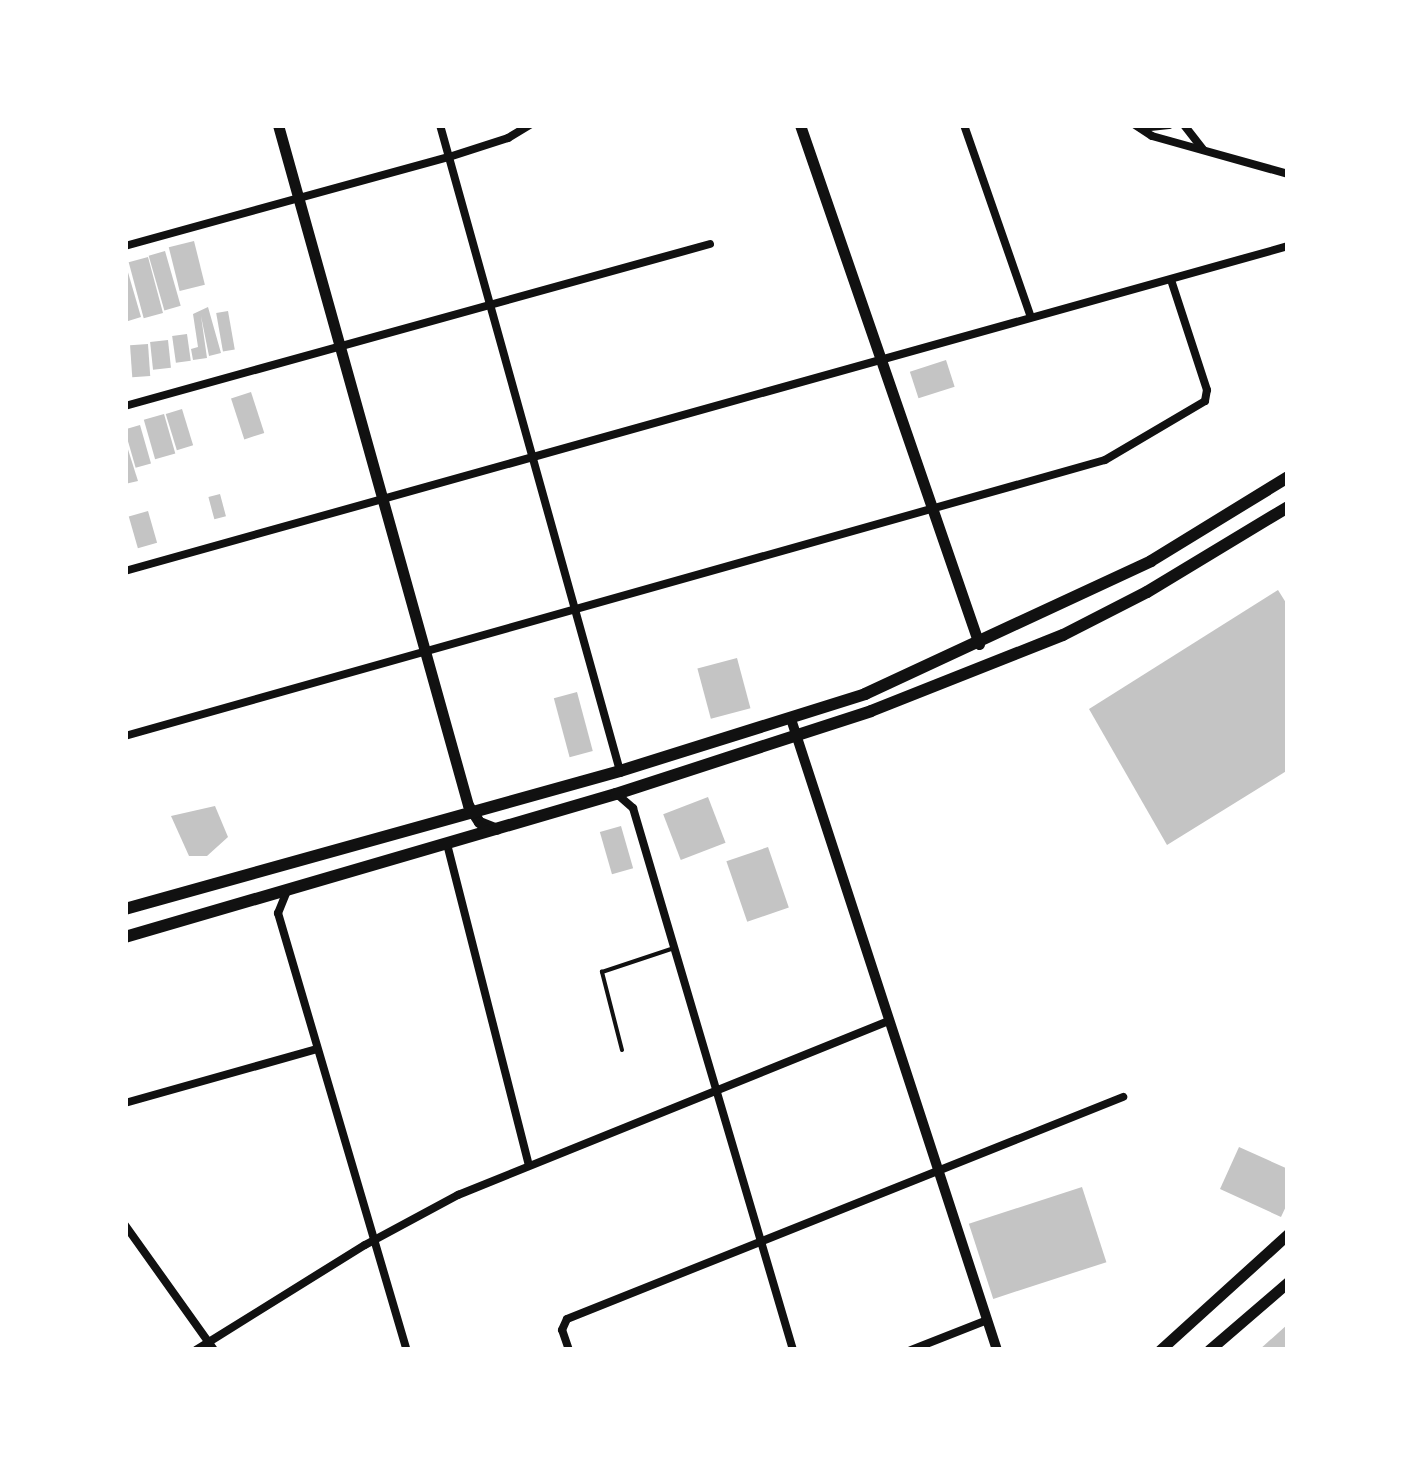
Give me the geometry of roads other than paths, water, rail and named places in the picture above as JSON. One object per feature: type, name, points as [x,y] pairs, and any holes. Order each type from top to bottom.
[{"type":"main road","points":[[278,125],[471,814],[497,830]]},
{"type":"main road","points":[[800,125],[979,644]]},
{"type":"main road","points":[[125,909],[620,771],[865,694],[1151,561],[1288,477]]},
{"type":"main road","points":[[125,937],[497,830],[797,737],[1064,635],[1147,592],[1288,507]]},
{"type":"main road","points":[[1160,1350],[1288,1234]]},
{"type":"main road","points":[[1208,1350],[1288,1282]]},
{"type":"street","points":[[440,125],[620,771]]},
{"type":"street","points":[[125,246],[449,156],[508,138],[530,125]]},
{"type":"street","points":[[964,125],[1031,317]]},
{"type":"street","points":[[1136,126],[1157,130],[1169,125]]},
{"type":"street","points":[[1184,125],[1206,152]]},
{"type":"street","points":[[1136,126],[1152,136],[1288,174]]},
{"type":"street","points":[[125,406],[710,244]]},
{"type":"street","points":[[125,570],[1288,246]]},
{"type":"street","points":[[125,736],[1105,460],[1204,401],[1207,390],[1171,280]]},
{"type":"street","points":[[791,719],[997,1350]]},
{"type":"street","points":[[616,794],[633,808],[793,1350]]},
{"type":"street","points":[[447,844],[528,1165]]},
{"type":"street","points":[[287,890],[278,913],[408,1350]]},
{"type":"street","points":[[196,1350],[212,1346],[374,1240],[458,1195],[889,1021]]},
{"type":"street","points":[[125,1103],[317,1050]]},
{"type":"street","points":[[569,1350],[563,1323],[762,1244],[938,1168],[1123,1097]]},
{"type":"street","points":[[125,1225],[212,1346]]},
{"type":"street","points":[[911,1350],[987,1320]]},
{"type":"lane","points":[[622,1050],[602,972],[674,948]]}]
